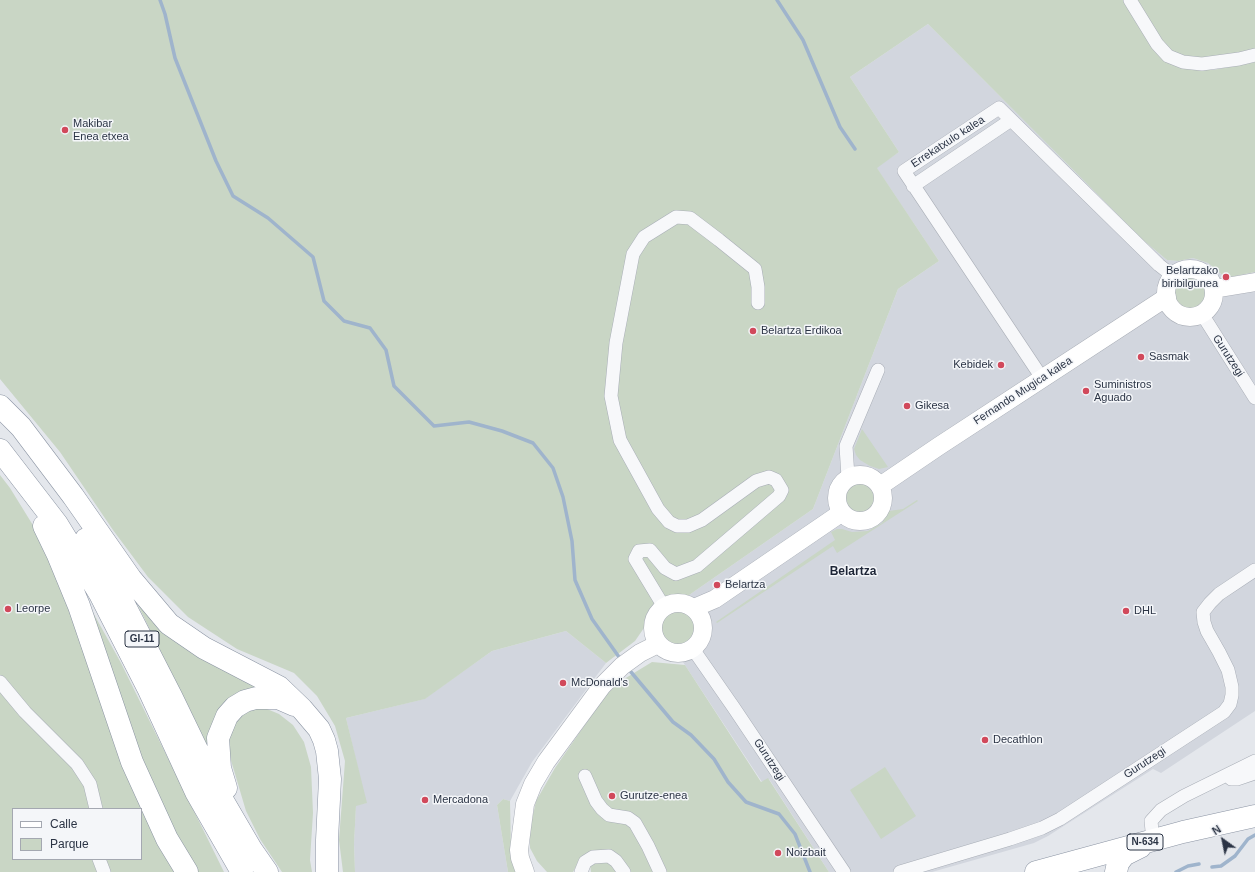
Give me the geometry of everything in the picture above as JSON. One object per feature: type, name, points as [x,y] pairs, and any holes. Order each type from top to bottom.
[{"type":"highway","points":[[0,406],[20,427],[73,496],[132,580],[170,624],[204,648],[279,687],[302,709],[319,729],[327,751],[330,779],[326,840],[327,872]]},
{"type":"highway","name":"GI-11","points":[[0,416],[61,498],[111,579],[172,698],[216,789],[251,849],[267,872]]},
{"type":"highway","name":"GI-11","points":[[0,450],[57,524],[100,594],[148,688],[196,792],[242,872]]},
{"type":"highway","points":[[16,470],[58,555],[79,606],[132,762],[167,839],[187,872]]},
{"type":"highway","points":[[236,822],[220,768],[218,752],[218,738],[227,716],[234,707],[245,701],[256,698],[278,698],[302,709]]},
{"type":"highway","name":"N-634","points":[[1036,872],[1223,822],[1255,816]]},
{"type":"highway","points":[[1116,872],[1118,863],[1124,855],[1153,840]]},
{"type":"street","points":[[1130,0],[1157,44],[1168,56],[1183,62],[1202,64],[1239,59],[1255,55]]},
{"type":"street","name":"Errekatxulo kalea","points":[[1042,378],[904,171],[999,108],[1149,255],[1174,276]]},
{"type":"street","points":[[914,186],[1011,120]]},
{"type":"street","points":[[664,607],[635,559],[639,550],[650,550],[665,568],[676,574],[696,566],[779,496],[782,490],[776,480],[769,477],[756,481],[702,520],[688,526],[677,526],[668,522],[658,509],[620,440],[611,396],[616,343],[633,254],[644,237],[676,217],[690,218],[755,269],[758,288],[758,303]]},
{"type":"street","points":[[1187,269],[1194,269],[1207,276],[1212,282],[1214,289],[1212,304],[1208,310],[1195,317],[1187,317],[1180,315],[1169,304],[1166,289],[1174,276],[1187,269]]},
{"type":"street","points":[[1214,289],[1255,282]]},
{"type":"street","name":"Fernando Mugica kalea","points":[[880,486],[1167,297]]},
{"type":"street","name":"Gurutzegi","points":[[1202,314],[1255,398]]},
{"type":"street","points":[[848,478],[846,446],[878,370]]},
{"type":"street","points":[[855,475],[862,475],[876,481],[880,486],[883,503],[875,516],[869,520],[861,522],[846,518],[841,513],[837,505],[836,497],[842,482],[855,475]]},
{"type":"street","points":[[698,613],[715,599],[841,513]]},
{"type":"street","name":"Gurutzegi","points":[[900,872],[1042,828],[1060,819],[1224,712],[1230,704],[1232,687],[1228,670],[1207,631],[1204,622],[1204,612],[1219,594],[1255,570]]},
{"type":"street","points":[[679,602],[687,604],[698,613],[704,629],[703,637],[699,644],[693,649],[678,654],[664,649],[658,644],[653,632],[654,620],[664,607],[671,603],[679,602]]},
{"type":"street","points":[[525,872],[522,867],[519,850],[521,826],[525,804],[533,784],[546,762],[602,686],[622,666],[640,653],[658,644]]},
{"type":"street","name":"Gurutzegi","points":[[693,649],[844,872]]},
{"type":"street","points":[[0,682],[25,712],[77,764],[90,784],[96,808]]},
{"type":"street","points":[[1153,840],[1151,821],[1160,810],[1184,796],[1255,761]]},
{"type":"street","points":[[1217,780],[1237,779],[1255,773]]},
{"type":"street","points":[[585,776],[596,801],[602,809],[609,815],[628,818],[636,823],[660,872]]},
{"type":"street","points":[[521,826],[527,854],[539,872]]},
{"type":"street","points":[[581,872],[585,862],[593,857],[609,856],[624,872]]},
{"type":"street","points":[[99,860],[104,872]]},
{"type":"shaded area","points":[[928,24],[1143,240],[1167,260],[1178,261],[1193,258],[1208,263],[1226,278],[1255,272],[1255,711],[1161,773],[1153,769],[1048,836],[1034,843],[932,872],[829,872],[769,779],[762,782],[679,656],[670,655],[658,650],[646,625],[813,509],[898,289],[939,261],[876,167],[899,152],[850,77]]},
{"type":"shaded area","points":[[566,631],[606,663],[532,762],[510,801],[503,799],[497,805],[508,872],[355,872],[354,844],[356,805],[366,803],[346,718],[424,699],[492,651]]},
{"type":"green space","points":[[0,0],[1123,0],[1150,44],[1188,69],[1213,70],[1255,62],[1255,272],[1226,278],[1208,263],[1193,258],[1178,261],[1167,260],[1143,240],[928,24],[850,77],[899,152],[877,168],[939,261],[898,289],[813,509],[646,625],[635,641],[606,663],[566,631],[492,651],[425,699],[346,718],[367,803],[356,806],[354,844],[355,872],[343,872],[339,840],[345,761],[335,726],[317,696],[294,673],[237,649],[188,617],[148,577],[113,530],[60,452],[0,379]]},
{"type":"green space","points":[[1135,0],[1255,0],[1255,51],[1214,59],[1187,59],[1167,48]]},
{"type":"green space","points":[[1188,276],[1194,276],[1198,277],[1205,283],[1208,293],[1207,300],[1201,307],[1194,310],[1188,310],[1184,309],[1177,303],[1174,296],[1174,290],[1175,286],[1181,279]]},
{"type":"green space","points":[[862,429],[888,467],[879,469],[870,466],[860,460],[856,455],[854,449]]},
{"type":"green space","points":[[0,475],[10,488],[39,535],[75,580],[121,663],[224,872],[0,872]]},
{"type":"green space","points":[[858,481],[870,486],[875,498],[870,510],[858,515],[846,510],[841,498],[846,486]]},
{"type":"green space","points":[[917,500],[918,501],[837,553],[833,546],[717,623],[716,622],[835,540],[831,532],[837,529],[852,532],[868,531],[882,523],[889,511],[903,509]]},
{"type":"green space","points":[[135,599],[268,690],[267,709],[279,714],[293,725],[304,742],[311,767],[313,813],[310,860],[312,872],[282,872],[260,839],[246,811],[230,757],[210,753]]},
{"type":"green space","points":[[678,608],[688,611],[694,617],[697,627],[694,637],[688,643],[678,646],[668,643],[662,637],[659,627],[662,617],[668,611]]},
{"type":"green space","points":[[652,662],[685,665],[761,782],[768,778],[829,872],[591,872],[590,865],[580,859],[573,872],[547,872],[537,861],[530,848],[530,828],[536,801],[555,768],[611,687]]},
{"type":"green space","points":[[885,767],[916,816],[881,839],[850,790]]},
{"type":"green space","points":[[503,799],[510,801],[511,851],[517,872],[508,872],[497,805]]},
{"type":"waterway","points":[[160,0],[165,14],[175,58],[216,161],[233,196],[268,218],[313,257],[324,301],[344,321],[370,328],[386,350],[394,386],[434,426],[469,422],[502,431],[533,443],[553,468],[563,497],[572,541],[575,580],[592,619],[619,657]]},
{"type":"waterway","points":[[777,0],[803,40],[840,127],[855,149]]},
{"type":"waterway","points":[[631,672],[673,722],[691,735],[714,759],[728,782],[746,802],[779,814],[795,834],[810,872]]},
{"type":"waterway","points":[[1212,867],[1221,866],[1235,856],[1248,839],[1255,835]]},
{"type":"waterway","points":[[1176,872],[1188,866],[1199,864]]},
{"type":"place","name":"Makibar Enea etxea","points":[[65,130]]},
{"type":"place","name":"Belartzako biribilgunea","points":[[1226,277]]},
{"type":"place","name":"Belartza Erdikoa","points":[[753,331]]},
{"type":"place","name":"Sasmak","points":[[1141,357]]},
{"type":"place","name":"Kebidek","points":[[1001,365]]},
{"type":"place","name":"Suministros Aguado","points":[[1086,391]]},
{"type":"place","name":"Gikesa","points":[[907,406]]},
{"type":"place","name":"Belartza","points":[[717,585]]},
{"type":"place","name":"Leorpe","points":[[8,609]]},
{"type":"place","name":"DHL","points":[[1126,611]]},
{"type":"place","name":"McDonald's","points":[[563,683]]},
{"type":"place","name":"Decathlon","points":[[985,740]]},
{"type":"place","name":"Gurutze-enea","points":[[612,796]]},
{"type":"place","name":"Mercadona","points":[[425,800]]},
{"type":"place","name":"Noizbait","points":[[778,853]]},
{"type":"district","name":"Belartza","points":[[853,572]]}]
